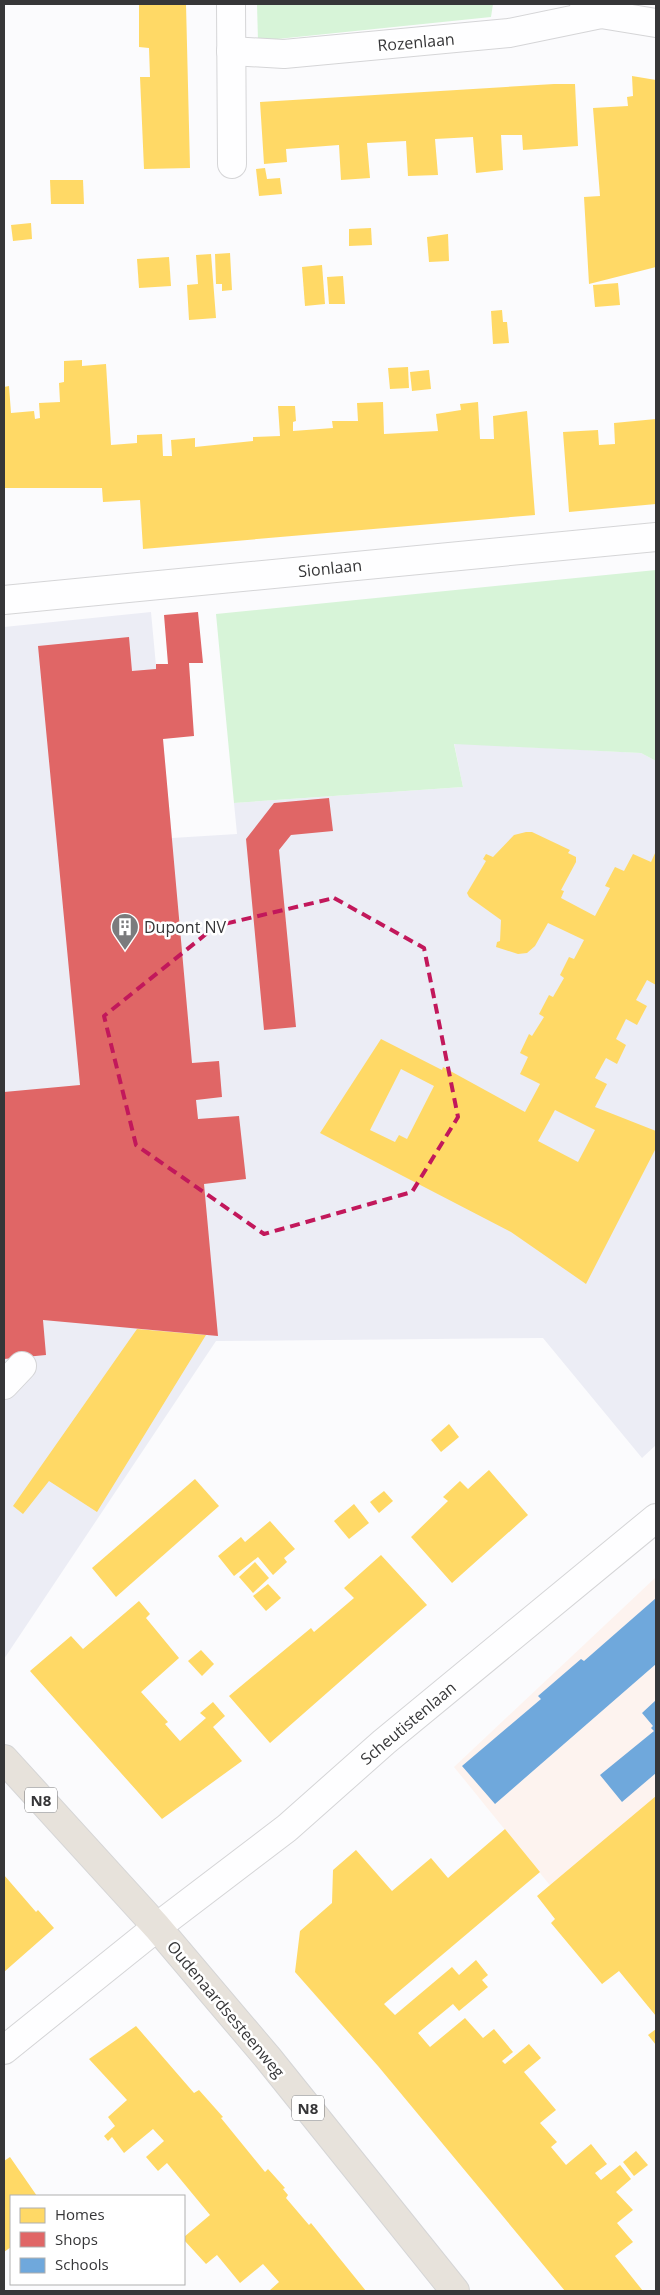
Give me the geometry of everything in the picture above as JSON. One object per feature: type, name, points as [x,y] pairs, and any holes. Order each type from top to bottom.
[{"type":"main road","name":"Oudenaardsesteenweg","points":[[4,1759],[157,1926],[268,2058],[455,2291]]},
{"type":"street","points":[[231,4],[232,164]]},
{"type":"street","name":"Rozenlaan","points":[[572,4],[600,14],[656,23]]},
{"type":"street","name":"Rozenlaan","points":[[231,51],[284,54],[499,34],[600,14]]},
{"type":"street","name":"Sionlaan","points":[[4,600],[656,537]]},
{"type":"street","name":"Scheutistenlaan","points":[[4,2050],[157,1926],[287,1828],[384,1742],[656,1518]]},
{"type":"highlighted area","points":[[334,898],[424,948],[458,1117],[412,1192],[264,1234],[136,1145],[104,1016],[216,926]]},
{"type":"shaded area","points":[[151,612],[172,838],[237,834],[234,803],[463,787],[454,743],[641,753],[656,761],[656,1445],[642,1458],[543,1338],[216,1341],[4,1659],[4,627]]},
{"type":"shaded area","points":[[656,1577],[656,2016],[454,1767]]},
{"type":"green space","points":[[257,4],[493,4],[491,17],[258,41]]},
{"type":"green space","points":[[656,570],[656,761],[641,753],[454,744],[463,787],[234,803],[216,614]]},
{"type":"building: Homes","points":[[139,4],[186,4],[190,168],[144,169],[140,77],[150,77],[149,48],[139,47]]},
{"type":"building: Homes","points":[[632,76],[656,80],[656,267],[589,284],[584,197],[600,196],[593,108],[628,106],[627,97],[633,96]]},
{"type":"building: Homes","points":[[575,84],[578,146],[523,150],[522,135],[501,135],[503,170],[476,173],[473,137],[435,139],[438,175],[408,176],[406,141],[367,143],[370,178],[341,180],[339,145],[286,149],[287,162],[264,164],[260,102]]},
{"type":"building: Homes","points":[[265,168],[267,179],[280,178],[282,194],[259,196],[256,169]]},
{"type":"building: Homes","points":[[50,180],[83,180],[84,204],[51,204]]},
{"type":"building: Homes","points":[[31,223],[32,239],[13,241],[11,225]]},
{"type":"building: Homes","points":[[371,228],[372,245],[349,246],[349,229]]},
{"type":"building: Homes","points":[[448,234],[449,261],[429,262],[427,237]]},
{"type":"building: Homes","points":[[230,253],[232,290],[222,291],[222,284],[216,284],[215,254]]},
{"type":"building: Homes","points":[[211,254],[216,318],[189,320],[187,285],[198,284],[196,255]]},
{"type":"building: Homes","points":[[169,257],[171,286],[139,288],[137,259]]},
{"type":"building: Homes","points":[[322,265],[325,304],[305,306],[302,267]]},
{"type":"building: Homes","points":[[343,276],[345,304],[329,304],[327,277]]},
{"type":"building: Homes","points":[[618,283],[620,305],[595,307],[593,285]]},
{"type":"building: Homes","points":[[502,310],[503,322],[507,322],[509,343],[493,344],[491,311]]},
{"type":"building: Homes","points":[[82,360],[82,366],[106,364],[111,445],[137,443],[137,435],[162,434],[163,456],[172,456],[171,440],[195,438],[195,447],[253,441],[253,437],[280,436],[278,406],[295,406],[296,421],[293,422],[293,431],[333,428],[332,421],[358,421],[357,403],[383,402],[384,434],[438,431],[436,414],[461,410],[460,404],[478,402],[480,439],[494,439],[493,416],[527,411],[535,515],[143,549],[140,500],[103,502],[102,488],[4,488],[4,387],[9,386],[11,413],[34,411],[35,419],[40,418],[39,403],[60,402],[59,383],[64,382],[64,361]]},
{"type":"building: Homes","points":[[408,367],[409,388],[390,389],[388,368]]},
{"type":"building: Homes","points":[[429,370],[431,389],[412,391],[410,372]]},
{"type":"building: Homes","points":[[656,419],[656,504],[569,512],[563,432],[598,430],[599,445],[615,444],[614,423]]},
{"type":"building: Homes","points":[[532,832],[570,850],[568,853],[576,857],[576,862],[561,890],[564,891],[561,898],[595,916],[610,888],[605,886],[615,867],[624,871],[633,854],[651,862],[656,851],[656,985],[647,980],[636,1000],[647,1006],[637,1025],[626,1019],[616,1039],[626,1045],[617,1064],[606,1058],[595,1078],[607,1084],[595,1107],[656,1131],[656,1148],[586,1284],[511,1232],[320,1133],[381,1039],[442,1070],[443,1067],[525,1112],[540,1084],[520,1074],[528,1057],[520,1053],[529,1034],[532,1036],[544,1017],[539,1014],[549,995],[553,997],[564,978],[560,975],[569,957],[574,959],[584,940],[548,923],[535,946],[527,953],[518,954],[496,947],[497,942],[500,941],[501,920],[469,897],[467,893],[486,861],[483,859],[486,854],[493,857],[514,835]],"holes":[[[401,1069],[434,1086],[407,1139],[399,1135],[395,1142],[370,1130]],[[555,1110],[595,1130],[578,1162],[538,1141]]]},
{"type":"building: Homes","points":[[137,1329],[206,1335],[97,1512],[49,1481],[23,1514],[13,1506]]},
{"type":"building: Homes","points":[[449,1424],[459,1437],[441,1452],[431,1440]]},
{"type":"building: Homes","points":[[489,1470],[528,1515],[452,1583],[411,1537],[448,1501],[443,1497],[460,1481],[468,1489]]},
{"type":"building: Homes","points":[[195,1479],[219,1506],[116,1597],[92,1568]]},
{"type":"building: Homes","points":[[384,1491],[393,1501],[379,1513],[370,1502]]},
{"type":"building: Homes","points":[[354,1504],[369,1523],[349,1539],[334,1521]]},
{"type":"building: Homes","points":[[270,1521],[295,1549],[284,1558],[287,1562],[273,1575],[258,1557],[234,1576],[218,1556],[241,1537],[245,1542]]},
{"type":"building: Homes","points":[[381,1555],[427,1605],[270,1743],[229,1696],[311,1628],[314,1632],[354,1598],[344,1588]]},
{"type":"building: Homes","points":[[255,1562],[269,1578],[253,1593],[239,1577]]},
{"type":"building: Homes","points":[[268,1584],[281,1598],[266,1611],[253,1596]]},
{"type":"building: Homes","points":[[139,1601],[150,1614],[146,1618],[179,1658],[141,1692],[168,1722],[165,1724],[180,1741],[206,1718],[200,1713],[213,1702],[225,1716],[213,1727],[242,1761],[162,1819],[30,1671],[71,1636],[83,1649]]},
{"type":"building: Homes","points":[[201,1650],[214,1664],[202,1676],[188,1661]]},
{"type":"building: Homes","points":[[656,1796],[656,2016],[619,1971],[602,1984],[551,1923],[555,1919],[537,1896]]},
{"type":"building: Homes","points":[[505,1829],[540,1872],[384,2004],[395,2015],[452,1967],[459,1975],[476,1960],[488,1975],[482,1980],[488,1987],[459,2011],[453,2004],[418,2033],[430,2047],[465,2018],[483,2038],[494,2029],[513,2052],[502,2061],[505,2064],[529,2044],[541,2058],[524,2072],[556,2110],[540,2123],[557,2142],[551,2147],[566,2165],[591,2144],[607,2164],[595,2173],[601,2180],[620,2165],[631,2179],[616,2192],[633,2210],[617,2223],[633,2242],[615,2256],[643,2291],[565,2291],[378,2066],[295,1972],[300,1931],[332,1903],[333,1870],[356,1850],[392,1891],[431,1858],[448,1878]]},
{"type":"building: Homes","points":[[4,1875],[36,1912],[38,1910],[54,1928],[4,1972]]},
{"type":"building: Homes","points":[[136,2026],[194,2093],[199,2090],[223,2117],[221,2118],[265,2172],[268,2169],[285,2188],[283,2189],[288,2195],[286,2198],[309,2225],[311,2223],[366,2291],[269,2291],[279,2282],[263,2264],[240,2283],[217,2255],[206,2264],[185,2241],[185,2236],[210,2215],[167,2163],[158,2171],[146,2157],[164,2141],[153,2129],[124,2153],[112,2137],[108,2141],[104,2136],[115,2126],[108,2117],[127,2100],[89,2059]]},
{"type":"building: Homes","points":[[656,2029],[656,2045],[648,2035]]},
{"type":"building: Homes","points":[[636,2151],[648,2165],[634,2176],[623,2162]]},
{"type":"building: Homes","points":[[10,2157],[36,2195],[10,2195],[10,2248],[4,2252],[4,2161]]},
{"type":"building: Shops","name":"Dupont NV","points":[[198,612],[203,663],[189,663],[194,736],[163,739],[192,1063],[219,1061],[222,1097],[196,1100],[198,1119],[239,1116],[246,1179],[204,1184],[218,1336],[43,1320],[46,1355],[4,1359],[4,1092],[80,1085],[38,646],[129,637],[132,671],[156,669],[156,664],[168,664],[164,615]]},
{"type":"building: Shops","points":[[329,798],[333,831],[291,835],[279,850],[296,1027],[264,1030],[246,839],[274,803]]},
{"type":"building: Schools","points":[[656,1598],[656,1664],[495,1804],[462,1766],[541,1699],[538,1696],[581,1659],[584,1661]]},
{"type":"building: Schools","points":[[656,1700],[656,1773],[622,1802],[600,1775],[654,1731],[651,1728],[653,1726],[642,1713]]},
{"type":"place","name":"Dupont NV","points":[[125,951]]}]
